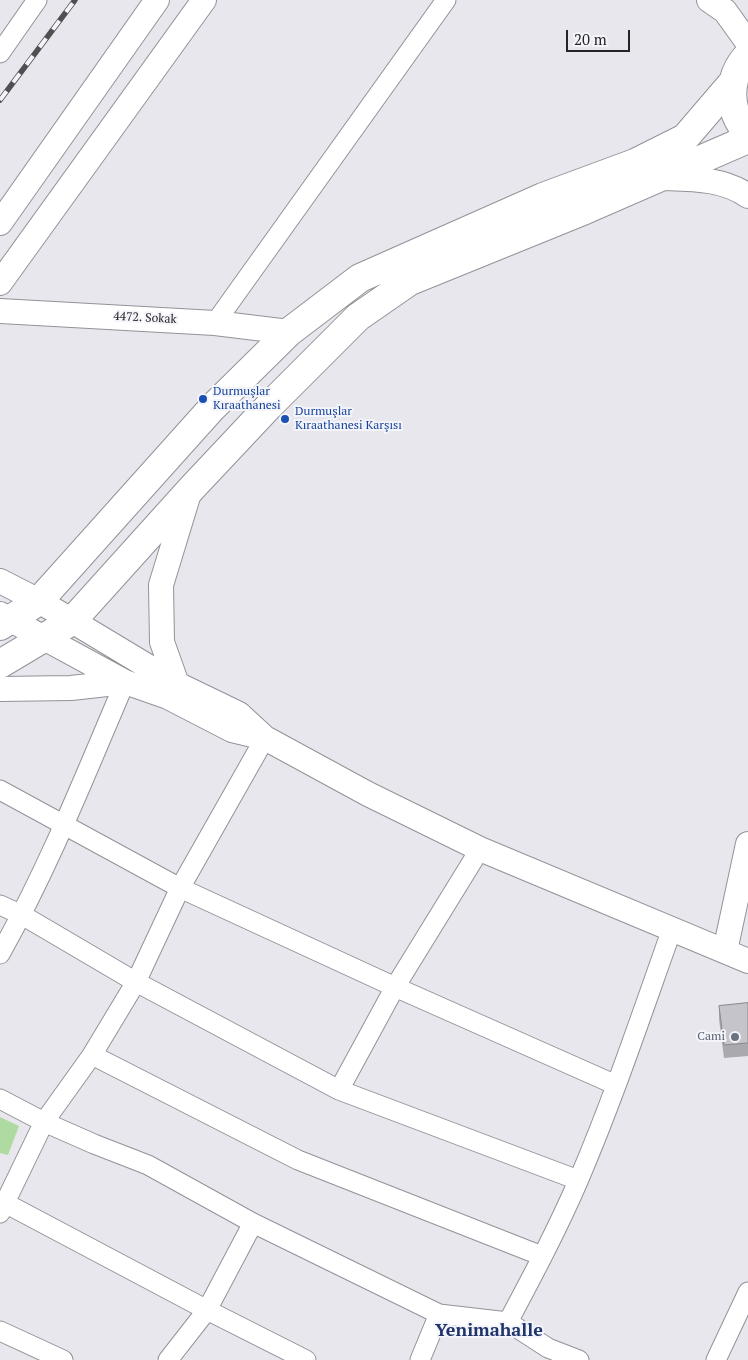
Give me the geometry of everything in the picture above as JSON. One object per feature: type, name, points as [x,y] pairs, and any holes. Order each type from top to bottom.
[{"type":"main road","points":[[748,55],[737,70],[733,82],[732,98],[735,113],[748,133]]},
{"type":"main road","points":[[4,620],[39,601],[212,408],[289,332],[360,278],[543,197],[636,163],[685,138],[733,82]]},
{"type":"main road","points":[[0,664],[72,621],[269,406],[358,317],[410,281],[661,178],[748,139]]},
{"type":"street","points":[[0,53],[37,0]]},
{"type":"street","points":[[0,223],[157,0]]},
{"type":"street","points":[[0,283],[204,0]]},
{"type":"street","points":[[215,323],[446,0]]},
{"type":"street","points":[[708,0],[725,11],[748,43]]},
{"type":"street","points":[[661,178],[708,180],[740,190],[748,196]]},
{"type":"street","name":"4472. Sokak","points":[[0,311],[215,323],[289,332]]},
{"type":"street","points":[[177,684],[162,642],[161,585],[191,489]]},
{"type":"street","points":[[0,580],[39,601],[177,684],[239,714],[265,738],[368,794],[480,849],[748,960]]},
{"type":"street","points":[[4,620],[44,638],[125,682],[168,697],[232,730],[265,738]]},
{"type":"street","points":[[0,689],[71,688],[125,682]]},
{"type":"street","points":[[0,954],[22,915],[64,824],[125,682]]},
{"type":"street","points":[[265,738],[180,888],[136,982],[92,1055],[44,1122],[4,1197],[207,1310],[306,1360]]},
{"type":"street","points":[[0,790],[180,888],[395,987],[616,1085]]},
{"type":"street","points":[[725,951],[748,844]]},
{"type":"street","points":[[339,1090],[395,987],[480,849]]},
{"type":"street","points":[[0,905],[22,915],[136,982],[339,1090],[578,1180]]},
{"type":"street","points":[[508,1322],[578,1180],[616,1085],[672,930]]},
{"type":"street","points":[[92,1055],[298,1160],[542,1256]]},
{"type":"street","points":[[0,1099],[44,1122],[94,1144],[148,1164],[253,1223],[439,1314],[508,1322],[545,1354],[579,1360]]},
{"type":"street","points":[[168,1360],[207,1310],[253,1223]]},
{"type":"street","points":[[716,1360],[748,1292]]},
{"type":"street","points":[[420,1360],[439,1314]]},
{"type":"street","points":[[0,1331],[63,1360]]},
{"type":"green space","points":[[0,1117],[19,1126],[8,1155],[0,1153]]},
{"type":"building","name":"Cami","points":[[748,1003],[748,1043],[724,1045],[719,1006]]},
{"type":"railway","points":[[0,100],[75,0]]},
{"type":"place","name":"Durmuşlar Kıraathanesi","points":[[203,399]]},
{"type":"place","name":"Durmuşlar Kıraathanesi Karşısı","points":[[285,419]]},
{"type":"place","name":"Cami","points":[[735,1037]]},
{"type":"district","name":"Yenimahalle","points":[[489,1331]]}]
